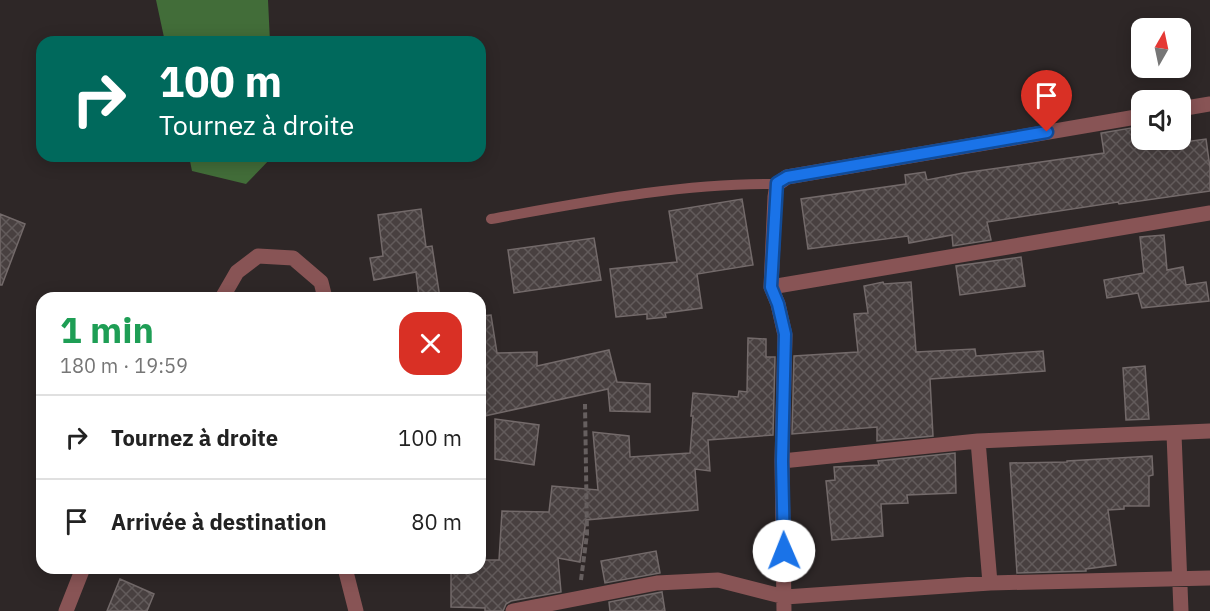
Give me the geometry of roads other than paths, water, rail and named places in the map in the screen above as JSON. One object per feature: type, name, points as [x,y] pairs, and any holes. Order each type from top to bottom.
[{"type":"street","points":[[1191,108],[1210,104]]},
{"type":"street","points":[[785,604],[782,461],[785,334],[778,304],[771,287],[777,183],[787,177],[1131,118]]},
{"type":"street","points":[[771,287],[1210,213]]},
{"type":"street","points":[[226,292],[237,273],[258,256],[293,258],[321,282],[324,292]]},
{"type":"street","points":[[782,461],[978,441],[1210,432]]},
{"type":"street","points":[[1174,434],[1181,611]]},
{"type":"street","points":[[978,441],[990,583]]},
{"type":"street","points":[[66,611],[81,574]]},
{"type":"street","points":[[347,574],[356,611]]},
{"type":"street","points":[[513,611],[657,583],[718,580],[785,604],[990,583],[1210,578]]},
{"type":"lane","points":[[491,219],[595,201],[719,184],[777,183]]}]
